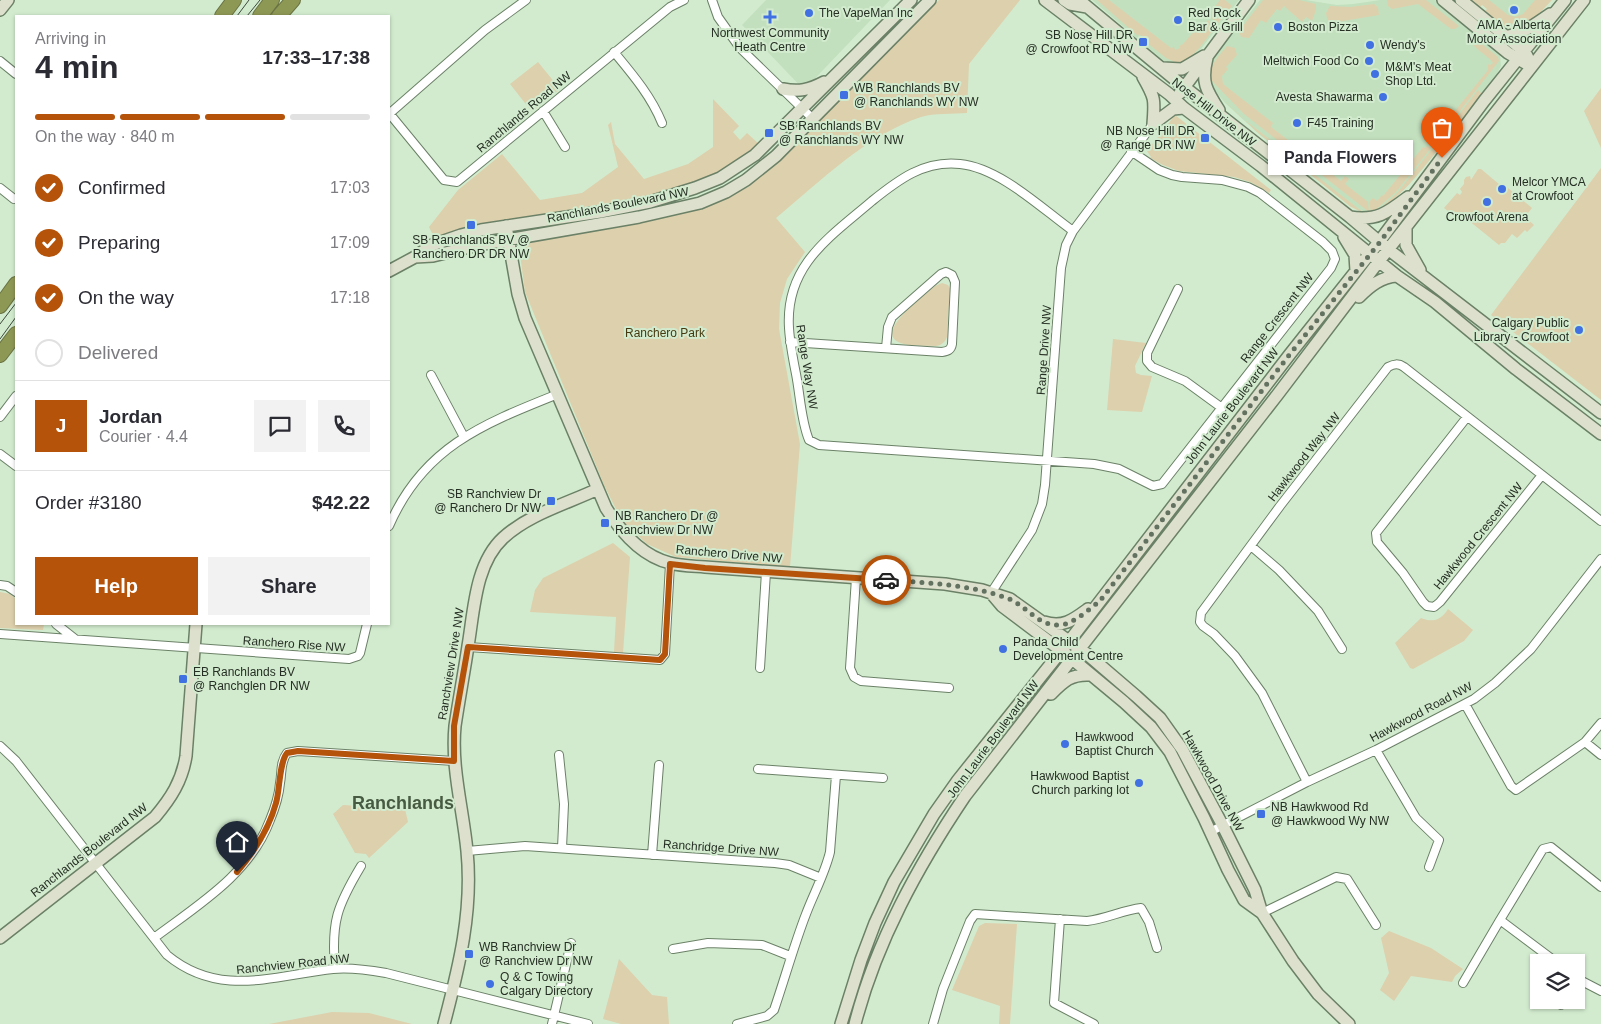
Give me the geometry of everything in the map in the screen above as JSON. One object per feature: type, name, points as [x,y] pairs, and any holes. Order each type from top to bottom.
[{"type":"highway","points":[[223,15],[234,0]]},
{"type":"highway","points":[[261,15],[272,0]]},
{"type":"highway","points":[[281,15],[293,0]]},
{"type":"highway","points":[[0,306],[15,285]]},
{"type":"highway","points":[[0,355],[15,335]]},
{"type":"street","points":[[0,10],[8,0]]},
{"type":"street","points":[[390,113],[485,30],[526,0]]},
{"type":"street","name":"Ranchlands Road NW","points":[[390,115],[444,180],[453,182],[460,179],[670,7],[684,0]]},
{"type":"street","points":[[712,0],[718,17],[740,48],[812,118]]},
{"type":"street","name":"Ranchlands Boulevard NW","points":[[390,271],[432,245],[450,238],[481,230],[650,202],[720,178],[755,155],[911,0]]},
{"type":"street","name":"Ranchlands Boulevard NW","points":[[415,257],[433,256],[456,250],[639,217],[700,203],[726,192],[746,180],[776,156],[930,0]]},
{"type":"street","name":"Nose Hill Drive NW","points":[[1045,0],[1175,99],[1397,276],[1435,302],[1516,369],[1601,434]]},
{"type":"street","points":[[1064,0],[1070,4],[1084,4]]},
{"type":"street","points":[[1175,99],[1249,0]]},
{"type":"street","points":[[1443,0],[1497,45],[1521,56]]},
{"type":"street","points":[[1461,0],[1505,37],[1521,56],[1533,66]]},
{"type":"street","name":"John Laurie Boulevard NW","points":[[1384,246],[1406,229],[1584,0]]},
{"type":"street","name":"Nose Hill Drive NW","points":[[1084,4],[1184,87],[1350,217],[1384,246],[1601,414]]},
{"type":"street","points":[[1505,37],[1525,31],[1561,4]]},
{"type":"street","name":"John Laurie Boulevard NW","points":[[855,1024],[873,969],[901,902],[921,863],[964,796],[1339,315],[1419,189],[1484,101],[1561,4]]},
{"type":"street","points":[[614,52],[644,88],[655,106],[662,123]]},
{"type":"street","points":[[1163,68],[1182,69],[1208,54]]},
{"type":"street","points":[[1208,54],[1204,68],[1205,86],[1224,118]]},
{"type":"street","points":[[0,61],[15,73]]},
{"type":"street","points":[[1139,71],[1155,103],[1153,124]]},
{"type":"street","points":[[783,89],[806,91],[832,78]]},
{"type":"street","points":[[1153,124],[1173,109],[1184,108]]},
{"type":"street","points":[[543,111],[565,147]]},
{"type":"street","name":"Range Drive NW","points":[[991,593],[1037,520],[1042,504],[1047,461],[1061,268],[1066,245],[1072,231],[1153,124]]},
{"type":"street","name":"Range Crescent NW","points":[[1047,461],[1107,466],[1129,472],[1148,484],[1158,486],[1166,480],[1331,268],[1335,259],[1323,242],[1260,192],[1222,180],[1182,178],[1172,175],[1159,170],[1131,151]]},
{"type":"street","name":"Range Way NW","points":[[1047,461],[814,444],[809,440],[808,436],[790,342],[789,313],[794,286],[817,249],[894,183],[922,168],[951,163],[980,168],[1005,180],[1072,231]]},
{"type":"street","points":[[0,188],[14,199]]},
{"type":"street","points":[[1350,217],[1372,219],[1391,210],[1419,189]]},
{"type":"street","name":"Ranchero Drive NW","points":[[506,226],[522,308],[606,508],[622,533],[649,554],[670,564],[945,584],[973,588],[1010,599],[1040,621],[1064,646]]},
{"type":"street","points":[[1335,226],[1350,244],[1355,255],[1356,271]]},
{"type":"street","points":[[1406,229],[1407,248],[1427,279]]},
{"type":"street","name":"John Laurie Boulevard NW","points":[[841,1024],[875,923],[911,852],[934,814],[958,780],[1100,601],[1290,354],[1356,271],[1375,257]]},
{"type":"street","points":[[790,342],[947,352],[951,348],[955,282],[952,275],[946,272],[941,274],[898,310],[889,323],[886,348]]},
{"type":"street","points":[[1339,315],[1378,281],[1388,276],[1397,276]]},
{"type":"street","points":[[1178,288],[1147,354],[1147,361],[1152,367],[1185,381],[1222,408]]},
{"type":"street","name":"Hawkwood Way NW","points":[[1307,782],[1262,693],[1235,656],[1200,622],[1200,618],[1203,609],[1280,506],[1388,367],[1399,364],[1404,367],[1601,521]]},
{"type":"street","points":[[432,375],[464,437]]},
{"type":"street","points":[[390,524],[403,498],[425,470],[447,448],[508,414],[558,394]]},
{"type":"street","points":[[0,417],[15,397]]},
{"type":"street","name":"Hawkwood Crescent NW","points":[[1467,417],[1376,533],[1377,542],[1427,606],[1434,607],[1440,602],[1542,475]]},
{"type":"street","points":[[0,454],[15,465]]},
{"type":"street","name":"Ranchview Drive NW","points":[[444,1024],[462,953],[468,916],[469,889],[467,851],[454,761],[454,726],[483,569],[502,539],[523,524],[598,489]]},
{"type":"street","points":[[390,506],[395,512]]},
{"type":"street","points":[[1251,546],[1279,570],[1318,611],[1342,649]]},
{"type":"street","name":"Hawkwood Road NW","points":[[1210,832],[1465,704],[1495,683],[1517,664],[1531,649],[1601,559]]},
{"type":"street","points":[[468,647],[660,660],[665,654],[670,564]]},
{"type":"street","points":[[760,668],[766,572]]},
{"type":"street","points":[[856,578],[850,668],[854,677],[861,682],[949,688]]},
{"type":"street","points":[[0,585],[7,586],[15,591]]},
{"type":"street","points":[[991,593],[1002,606],[1064,646]]},
{"type":"street","points":[[1040,621],[1052,624],[1067,624],[1100,601]]},
{"type":"street","points":[[57,625],[75,639]]},
{"type":"street","name":"Ranchlands Boulevard NW","points":[[0,938],[156,817],[169,801],[184,769],[186,756],[196,625]]},
{"type":"street","name":"Ranchero Rise NW","points":[[0,634],[349,659],[358,656],[360,653],[367,625]]},
{"type":"street","name":"Hawkwood Drive NW","points":[[1064,646],[1075,654],[1090,675],[1130,706],[1151,726],[1170,752],[1244,900],[1262,913]]},
{"type":"street","name":"Hawkwood Drive NW","points":[[1075,654],[1087,654],[1160,718],[1182,749],[1255,890],[1262,913],[1293,962],[1318,994],[1349,1024]]},
{"type":"street","points":[[1041,698],[1049,696],[1065,681],[1076,675],[1090,675]]},
{"type":"street","points":[[1465,704],[1511,786],[1516,790],[1585,742],[1601,723]]},
{"type":"street","points":[[1151,726],[1160,718]]},
{"type":"street","points":[[1585,742],[1601,756]]},
{"type":"street","name":"Ranchview Road NW","points":[[0,746],[16,761],[167,955],[182,966],[206,977],[224,981],[243,982],[335,969],[354,969],[386,973],[452,990]]},
{"type":"street","points":[[1376,750],[1416,818],[1439,840],[1429,867]]},
{"type":"street","points":[[154,938],[223,885],[248,859],[270,822],[280,783],[282,762],[287,753],[298,751],[454,761]]},
{"type":"street","points":[[559,755],[564,804],[562,848]]},
{"type":"street","points":[[652,854],[658,765]]},
{"type":"street","points":[[758,769],[883,778]]},
{"type":"street","points":[[737,1024],[772,1013],[790,956],[827,864],[830,852],[836,775]]},
{"type":"street","name":"Ranchridge Drive NW","points":[[467,851],[526,846],[775,863],[790,865],[821,878]]},
{"type":"street","points":[[1464,983],[1543,849],[1551,847],[1601,887]]},
{"type":"street","points":[[335,969],[333,934],[335,920],[341,902],[361,866]]},
{"type":"street","points":[[1262,913],[1336,878],[1347,880],[1376,925]]},
{"type":"street","points":[[933,1024],[943,989],[970,921],[976,914],[1087,921],[1141,908],[1149,922],[1157,948]]},
{"type":"street","points":[[1060,919],[1054,1003],[1094,1024]]},
{"type":"street","points":[[1500,920],[1545,954]]},
{"type":"street","points":[[673,949],[708,942],[762,945],[790,956]]},
{"type":"street","points":[[552,1024],[571,943]]},
{"type":"street","points":[[1585,983],[1601,991]]},
{"type":"street","points":[[452,990],[588,1024]]},
{"type":"shaded area","points":[[766,0],[890,0],[804,90],[742,25]]},
{"type":"shaded area","points":[[1092,0],[1239,0],[1201,49],[1184,64],[1172,64],[1164,61]]},
{"type":"shaded area","points":[[1260,0],[1306,0],[1337,5],[1380,0],[1435,0],[1490,43],[1500,55],[1501,66],[1494,79],[1440,148],[1404,189],[1382,210],[1362,213],[1261,136],[1225,103],[1208,82],[1209,68],[1217,54]]},
{"type":"shaded area","points":[[1479,0],[1546,0],[1518,27]]},
{"type":"green space","name":"Ranchero Park","points":[[939,0],[1020,0],[969,64],[967,113],[926,116],[901,125],[844,161],[776,218],[805,252],[787,279],[780,303],[779,329],[800,444],[790,567],[676,557],[647,544],[622,521],[604,485],[525,292],[520,254],[522,247],[532,241],[687,212],[710,205],[748,187],[771,167]]},
{"type":"green space","points":[[1097,0],[1109,0],[1171,48],[1174,47],[1175,50],[1180,48],[1179,46],[1197,28],[1201,29],[1208,20],[1215,27],[1194,54],[1177,63],[1166,58],[1139,34],[1138,36]]},
{"type":"green space","points":[[1220,0],[1225,0],[1232,6],[1218,23],[1208,16]]},
{"type":"green space","points":[[1263,0],[1299,0],[1316,4],[1316,10],[1312,21],[1306,17],[1302,22],[1284,6],[1280,11],[1277,9],[1266,23],[1261,20],[1249,38],[1241,37],[1239,31]]},
{"type":"green space","points":[[1387,0],[1426,0],[1459,26],[1451,29],[1418,4],[1392,9],[1388,6]]},
{"type":"green space","points":[[1469,0],[1489,0],[1508,15],[1515,17],[1523,14],[1535,0],[1552,0],[1535,18],[1521,28],[1519,26],[1512,29],[1490,16],[1485,11],[1487,9],[1482,5],[1479,8]]},
{"type":"green space","points":[[1374,4],[1378,7],[1379,15],[1331,23],[1331,29],[1329,29],[1326,13],[1330,6],[1350,7]]},
{"type":"green space","points":[[1468,33],[1498,57],[1499,61],[1445,130],[1440,125],[1446,118],[1450,117],[1488,70],[1488,64],[1493,63],[1473,45],[1468,37]]},
{"type":"green space","points":[[1227,46],[1235,48],[1237,55],[1226,67],[1228,69],[1222,76],[1223,84],[1273,123],[1271,127],[1341,181],[1345,176],[1349,179],[1345,184],[1368,202],[1369,212],[1244,114],[1212,81],[1210,72],[1212,67]]},
{"type":"green space","points":[[538,62],[560,89],[532,112],[510,84]]},
{"type":"green space","points":[[1601,88],[1601,148],[1584,111]]},
{"type":"green space","points":[[1478,90],[1482,94],[1437,151],[1433,148]]},
{"type":"green space","points":[[713,99],[739,126],[733,132],[740,140],[747,133],[759,144],[739,159],[698,181],[631,199],[464,229],[435,239],[429,227],[458,190],[502,154],[540,200],[582,193],[618,167],[608,125],[611,122],[615,144],[644,179],[688,164],[713,147]]},
{"type":"green space","points":[[1175,115],[1271,190],[1269,193],[1250,182],[1234,177],[1179,171],[1150,158],[1147,151]]},
{"type":"green space","points":[[1244,119],[1364,213],[1351,207],[1257,132]]},
{"type":"green space","points":[[1423,147],[1431,148],[1396,192],[1371,212],[1369,202],[1373,198],[1377,201],[1383,196]]},
{"type":"green space","points":[[1432,149],[1436,152],[1416,177],[1392,201],[1375,213],[1398,192]]},
{"type":"green space","points":[[1601,168],[1601,400],[1491,315]]},
{"type":"green space","name":"Crowfoot Arena","points":[[1478,169],[1481,169],[1506,190],[1508,188],[1532,208],[1525,217],[1534,225],[1527,232],[1525,230],[1517,238],[1512,234],[1505,243],[1499,245],[1463,216],[1459,220],[1444,208],[1457,193],[1460,195],[1462,192],[1460,189],[1466,177],[1470,176],[1471,180]]},
{"type":"green space","points":[[942,283],[948,285],[950,289],[947,337],[944,342],[936,346],[914,345],[901,343],[894,338],[893,331],[896,323],[913,305],[935,286]]},
{"type":"green space","points":[[1113,339],[1146,343],[1135,366],[1136,373],[1152,376],[1142,412],[1107,410]]},
{"type":"green space","points":[[613,543],[630,557],[623,653],[614,652],[616,617],[530,612],[535,590],[543,578]]},
{"type":"green space","points":[[0,592],[10,594],[15,598],[15,625],[44,625],[43,630],[0,628]]},
{"type":"green space","points":[[1448,609],[1473,630],[1464,641],[1413,669],[1410,668],[1395,643],[1421,618],[1436,620],[1443,616]]},
{"type":"green space","points":[[343,805],[405,809],[408,822],[369,858],[366,854],[355,853],[333,814]]},
{"type":"green space","points":[[985,923],[1017,924],[1010,1024],[999,1024],[1000,1006],[952,990],[979,926]]},
{"type":"green space","points":[[1389,931],[1431,948],[1463,969],[1455,976],[1452,982],[1411,976],[1394,1001],[1380,990],[1389,973],[1381,938]]},
{"type":"green space","points":[[619,959],[652,995],[667,997],[669,1024],[621,1024],[603,1019]]},
{"type":"green space","points":[[332,1012],[369,1013],[412,1024],[269,1024]]},
{"type":"tram line","points":[[238,15],[249,0]]},
{"type":"tram line","points":[[248,15],[260,0]]},
{"type":"tram line","points":[[0,324],[15,304]]},
{"type":"tram line","points":[[0,339],[15,318]]},
{"type":"way so far","points":[[886,580],[945,584],[982,590],[1010,599],[1040,621],[1058,625],[1067,624],[1100,601],[1290,354],[1380,242],[1442,158]]},
{"type":"place","name":"AMA - Alberta Motor Association","points":[[1514,10]]},
{"type":"place","name":"The VapeMan Inc","points":[[809,13]]},
{"type":"place","name":"Northwest Community Heath Centre","points":[[770,17]]},
{"type":"place","name":"Red Rock Bar & Grill","points":[[1178,20]]},
{"type":"place","name":"Boston Pizza","points":[[1278,27]]},
{"type":"place","name":"SB Nose Hill DR @ Crowfoot RD NW","points":[[1143,42]]},
{"type":"place","name":"Wendy's","points":[[1370,45]]},
{"type":"place","name":"Meltwich Food Co","points":[[1369,61]]},
{"type":"place","name":"M&M's Meat Shop Ltd.","points":[[1375,74]]},
{"type":"place","name":"WB Ranchlands BV @ Ranchlands WY NW","points":[[844,95]]},
{"type":"place","name":"Avesta Shawarma","points":[[1383,97]]},
{"type":"place","name":"F45 Training","points":[[1297,123]]},
{"type":"place","name":"SB Ranchlands BV @ Ranchlands WY NW","points":[[769,133]]},
{"type":"place","name":"NB Nose Hill DR @ Range DR NW","points":[[1205,138]]},
{"type":"place","name":"Panda Flowers","points":[[1442,158]]},
{"type":"place","name":"Melcor YMCA at Crowfoot","points":[[1502,189]]},
{"type":"place","name":"Crowfoot Arena","points":[[1487,202]]},
{"type":"place","name":"SB Ranchlands BV @ Ranchero DR DR NW","points":[[471,225]]},
{"type":"place","name":"Calgary Public Library - Crowfoot","points":[[1579,330]]},
{"type":"place","name":"SB Ranchview Dr @ Ranchero Dr NW","points":[[551,501]]},
{"type":"place","name":"NB Ranchero Dr @ Ranchview Dr NW","points":[[605,523]]},
{"type":"place","name":"Panda Child Development Centre","points":[[1003,649]]},
{"type":"place","name":"EB Ranchlands BV @ Ranchglen DR NW","points":[[183,679]]},
{"type":"place","name":"Hawkwood Baptist Church","points":[[1065,744]]},
{"type":"place","name":"Hawkwood Baptist Church parking lot","points":[[1139,783]]},
{"type":"place","name":"NB Hawkwood Rd @ Hawkwood Wy NW","points":[[1261,814]]},
{"type":"place","name":"WB Ranchview Dr @ Ranchview Dr NW","points":[[469,954]]},
{"type":"place","name":"Q & C Towing Calgary Directory","points":[[490,984]]},
{"type":"district","name":"Ranchlands","points":[[403,803]]},
{"type":"route","points":[[237,872],[248,859],[270,822],[280,783],[282,762],[287,753],[298,751],[454,761],[454,726],[468,647],[660,660],[665,654],[670,564],[886,580]]}]
